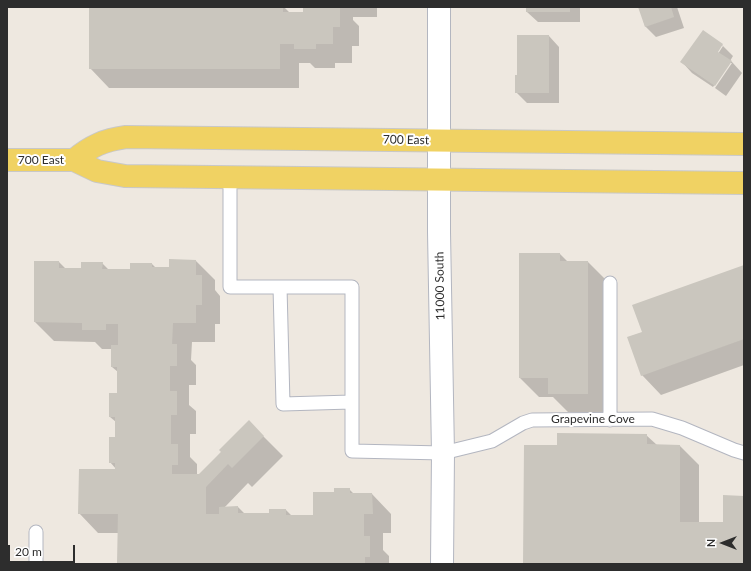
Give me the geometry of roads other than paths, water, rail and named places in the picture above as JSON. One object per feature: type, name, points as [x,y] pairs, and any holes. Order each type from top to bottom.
[{"type":"main road","name":"700 East","points":[[74,160],[85,151],[98,144],[111,139],[126,137],[744,144]]},
{"type":"main road","name":"700 East","points":[[7,160],[74,160],[98,172],[125,176],[744,183]]},
{"type":"street","name":"11000 South","points":[[440,7],[439,180],[443,453],[442,564]]},
{"type":"lane","points":[[230,178],[230,287],[280,287],[352,287],[351,402],[283,404],[280,287]]},
{"type":"lane","points":[[610,282],[610,420]]},
{"type":"lane","name":"Grapevine Cove","points":[[351,402],[352,451],[443,453],[492,441],[523,423],[532,420],[652,419],[682,428],[744,453]]},
{"type":"lane","points":[[36,532],[36,564]]}]
